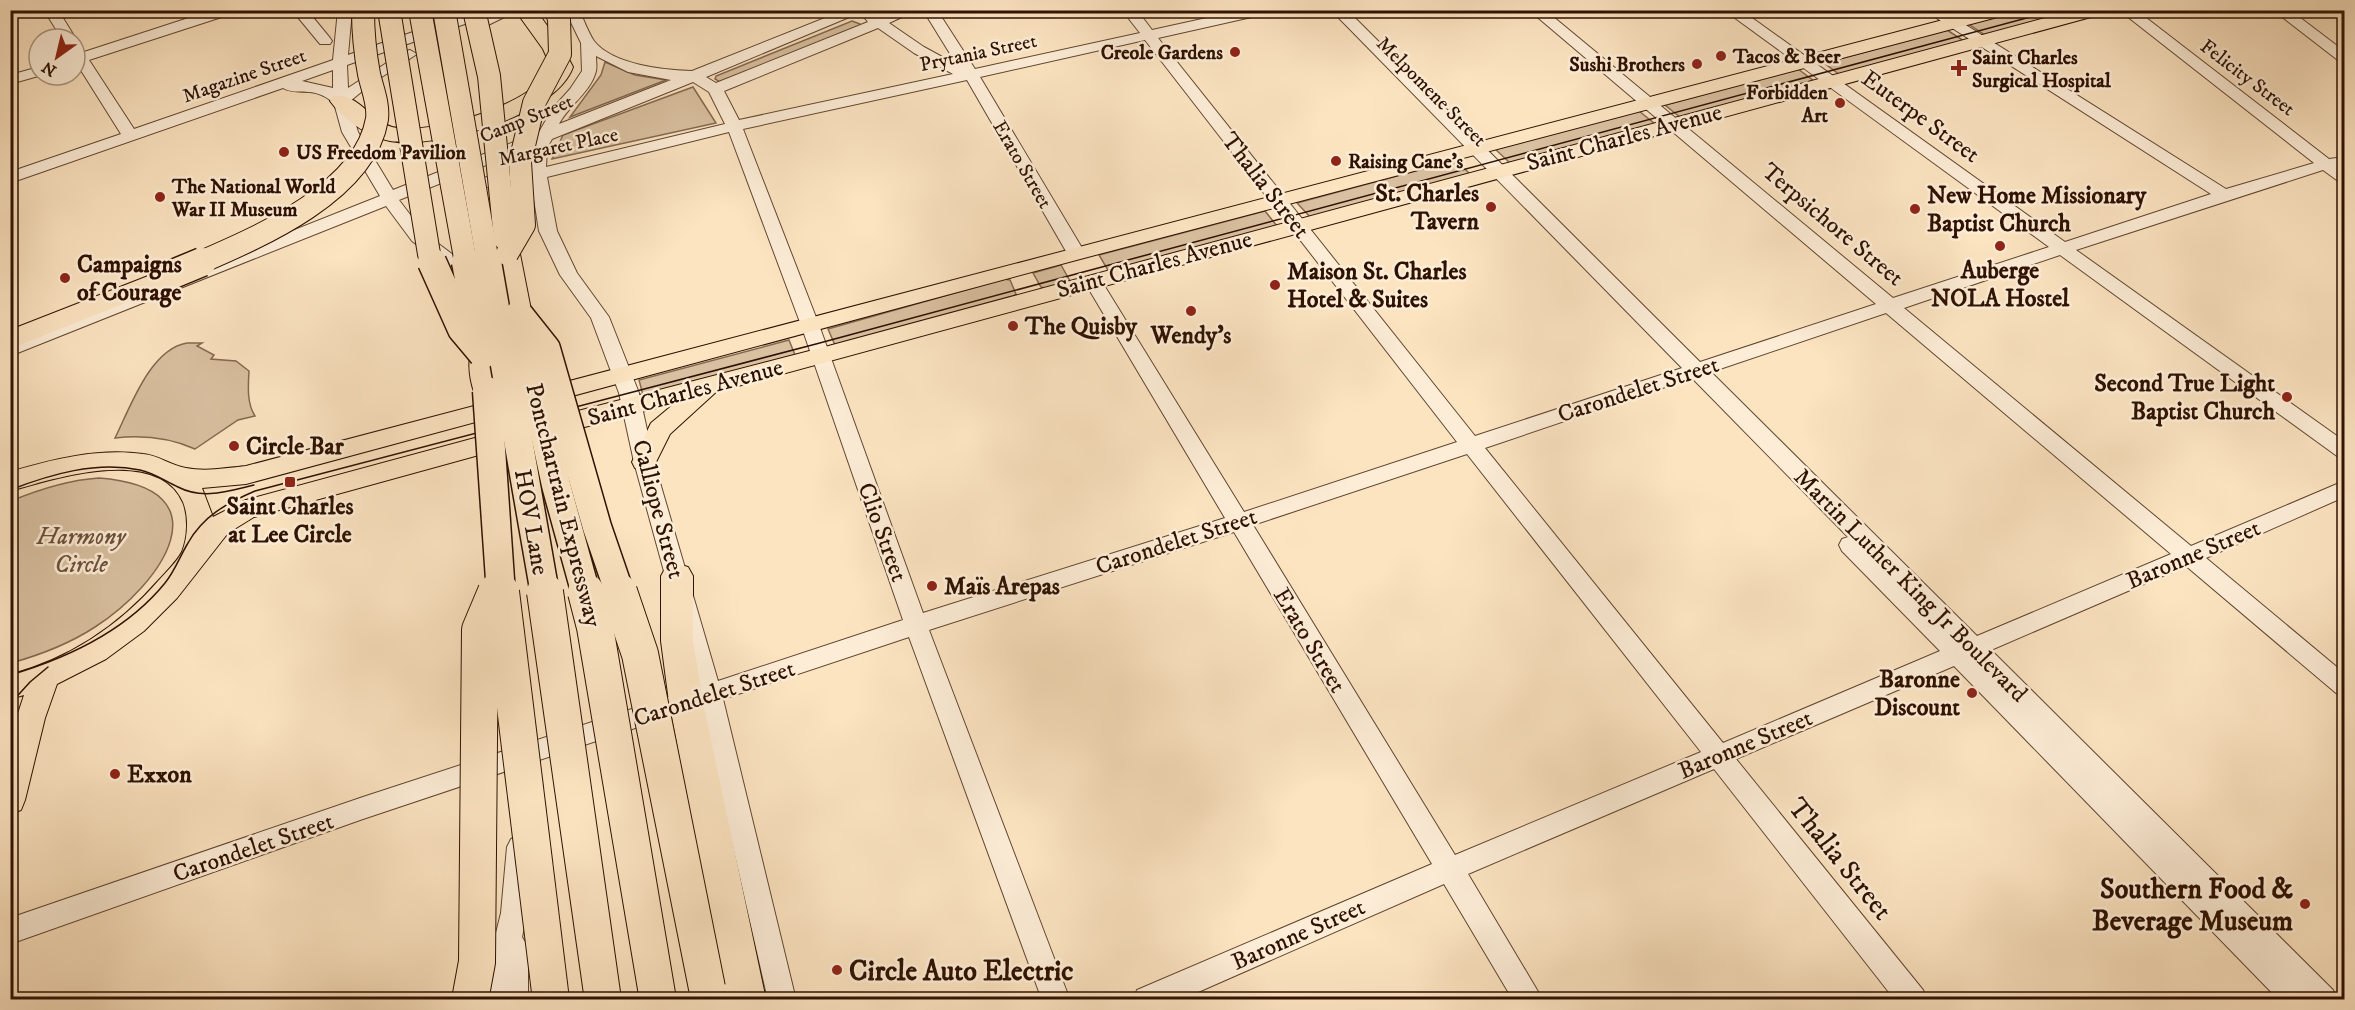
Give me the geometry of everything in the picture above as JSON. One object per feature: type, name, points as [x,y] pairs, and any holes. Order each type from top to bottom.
[{"type":"highway","points":[[10,340],[161,279],[252,239],[321,198],[350,173],[371,142],[377,117],[364,42],[363,10]]},
{"type":"highway","points":[[389,10],[429,254],[462,329],[483,354]]},
{"type":"highway","name":"Pontchartrain Expressway","points":[[420,10],[488,391],[500,583],[551,999]]},
{"type":"highway","name":"HOV Lane","points":[[444,10],[545,595],[603,999]]},
{"type":"highway","name":"Pontchartrain Expressway","points":[[474,10],[489,76],[507,254],[556,485],[596,627],[658,999]]},
{"type":"highway","points":[[341,101],[365,121],[389,134],[408,136],[445,131],[484,121],[516,107],[557,79],[562,67],[554,48],[542,36],[525,10]]},
{"type":"highway","points":[[507,254],[524,225],[520,162],[526,131],[534,103],[560,54],[559,19],[568,11]]},
{"type":"highway","points":[[519,315],[546,349],[597,527],[640,654],[708,994]]},
{"type":"highway","points":[[677,576],[677,641],[698,698],[717,853],[746,999]]},
{"type":"highway","points":[[470,999],[477,962],[480,630],[500,583]]},
{"type":"main road","name":"Saint Charles Avenue","points":[[179,477],[214,479],[246,475],[1076,253],[2003,10]]},
{"type":"main road","name":"Saint Charles Avenue","points":[[10,687],[46,676],[114,641],[165,593],[220,525],[246,510],[2096,10]]},
{"type":"main road","points":[[1076,253],[1093,280]]},
{"type":"main road","points":[[1014,270],[1030,298]]},
{"type":"main road","points":[[644,462],[660,429],[710,385]]},
{"type":"main road","name":"Saint Charles Avenue","points":[[10,482],[41,471],[90,462],[117,461],[155,465],[179,477],[194,493],[199,508],[200,525],[194,556]]},
{"type":"main road","points":[[10,800],[30,718],[46,676]]},
{"type":"street","points":[[51,10],[62,27]]},
{"type":"street","points":[[87,53],[229,10]]},
{"type":"street","points":[[299,10],[325,41]]},
{"type":"street","points":[[345,10],[340,64],[341,101],[350,132],[389,199],[418,237],[458,267],[467,288],[494,442],[525,660],[529,755],[514,913],[514,999]]},
{"type":"street","name":"Magazine Street","points":[[10,178],[490,10]]},
{"type":"street","points":[[341,101],[366,81],[412,52],[512,10]]},
{"type":"street","points":[[860,10],[931,57],[955,70],[971,75]]},
{"type":"street","name":"Camp Street","points":[[10,350],[860,10]]},
{"type":"street","points":[[588,43],[599,52],[633,69],[665,75],[694,76],[715,89],[910,10]]},
{"type":"street","name":"Erato Street","points":[[930,10],[1076,253]]},
{"type":"street","name":"Thalia Street","points":[[1129,10],[1471,445],[1913,999]]},
{"type":"street","name":"Prytania Street","points":[[734,126],[1265,10]]},
{"type":"street","name":"Melpomene Street","points":[[1323,10],[1492,173]]},
{"type":"street","name":"Melpomene Street","points":[[1338,10],[1469,151]]},
{"type":"street","name":"Terpsichore Street","points":[[1536,10],[2344,686]]},
{"type":"street","name":"Euterpe Street","points":[[1731,10],[2344,451]]},
{"type":"street","points":[[1931,10],[2224,195]]},
{"type":"street","name":"Felicity Street","points":[[2126,10],[2335,163],[2344,178]]},
{"type":"street","points":[[2280,10],[2344,58]]},
{"type":"street","name":"Calliope Street","points":[[568,11],[588,43],[589,70],[576,92],[558,111],[539,148],[538,174],[548,231],[569,275],[600,317],[632,406],[644,462],[677,576]]},
{"type":"street","points":[[87,71],[130,136]]},
{"type":"street","points":[[10,80],[27,75]]},
{"type":"street","points":[[273,87],[305,85],[329,90],[341,101]]},
{"type":"street","name":"Clio Street","points":[[715,89],[734,126],[810,325],[916,625],[1056,999]]},
{"type":"street","name":"Margaret Place","points":[[389,199],[538,174],[734,126]]},
{"type":"street","name":"Carondelet Street","points":[[10,931],[363,808],[529,755],[916,625],[1238,522],[2224,195],[2335,163]]},
{"type":"street","name":"Martin Luther King Jr Boulevard","points":[[1492,173],[1966,651],[2323,999]]},
{"type":"street","name":"Erato Street","points":[[1093,280],[1529,999]]},
{"type":"street","name":"Baronne Street","points":[[1147,999],[1449,868],[2344,489]]},
{"type":"street","name":"Martin Luther King Jr Boulevard","points":[[1966,651],[2299,999]]},
{"type":"street","points":[[698,698],[782,999]]},
{"type":"street","points":[[493,999],[514,913]]},
{"type":"green space","points":[[2018,11],[2076,11],[1985,35],[1967,23]]},
{"type":"green space","points":[[852,21],[860,24],[860,27],[720,82],[715,79],[716,76]]},
{"type":"green space","points":[[1947,30],[1964,41],[1840,75],[1824,63]]},
{"type":"green space","points":[[605,62],[635,75],[666,80],[570,117],[601,75]]},
{"type":"green space","points":[[1798,69],[1814,81],[1681,118],[1665,105]]},
{"type":"green space","points":[[693,87],[716,123],[552,159],[563,135]]},
{"type":"green space","points":[[1639,111],[1655,124],[1511,164],[1495,149]]},
{"type":"green space","points":[[1456,160],[1470,174],[1310,217],[1297,203]]},
{"type":"green space","points":[[1265,211],[1277,226],[1109,272],[1099,255]]},
{"type":"green space","points":[[1061,265],[1070,281],[1041,287],[1033,273]]},
{"type":"green space","points":[[1004,279],[1010,280],[1016,294],[1013,297],[835,345],[828,329]]},
{"type":"green space","points":[[789,340],[795,355],[643,395],[639,380]]},
{"type":"green space","points":[[187,343],[202,343],[197,346],[214,355],[211,359],[236,361],[249,371],[249,401],[255,416],[238,420],[195,449],[156,438],[115,438],[135,396],[152,368],[162,356]]},
{"type":"green space","name":"Harmony Circle","points":[[99,478],[139,486],[162,499],[172,518],[170,540],[160,564],[142,587],[120,609],[95,627],[54,648],[11,663],[11,501],[54,486]]},
{"type":"tram line","points":[[10,675],[74,651],[114,629],[150,600],[169,578],[188,543],[208,518],[235,500],[255,491],[816,344],[2056,10]]},
{"type":"tram line","points":[[10,490],[58,474],[107,467],[145,471],[187,491],[197,493],[225,492],[254,485]]},
{"type":"tram line","points":[[10,704],[30,682],[48,667]]},
{"type":"place","name":"Creole Gardens","points":[[1235,52]]},
{"type":"place","name":"Tacos & Beer","points":[[1721,56]]},
{"type":"place","name":"Sushi Brothers","points":[[1697,64]]},
{"type":"place","name":"Saint Charles Surgical Hospital","points":[[1959,68]]},
{"type":"place","name":"Forbidden Art","points":[[1840,103]]},
{"type":"place","name":"US Freedom Pavilion","points":[[284,152]]},
{"type":"place","name":"Raising Cane's","points":[[1336,161]]},
{"type":"place","name":"The National World War II Museum","points":[[160,197]]},
{"type":"place","name":"St. Charles Tavern","points":[[1491,207]]},
{"type":"place","name":"New Home Missionary Baptist Church","points":[[1915,209]]},
{"type":"place","name":"Auberge NOLA Hostel","points":[[2000,246]]},
{"type":"place","name":"Campaigns of Courage","points":[[65,278]]},
{"type":"place","name":"Maison St. Charles Hotel & Suites","points":[[1275,285]]},
{"type":"place","name":"Wendy's","points":[[1191,311]]},
{"type":"place","name":"The Quisby","points":[[1013,326]]},
{"type":"place","name":"Second True Light Baptist Church","points":[[2287,397]]},
{"type":"place","name":"Circle Bar","points":[[234,446]]},
{"type":"place","name":"Saint Charles at Lee Circle","points":[[290,482]]},
{"type":"place","name":"Maïs Arepas","points":[[932,586]]},
{"type":"place","name":"Baronne Discount","points":[[1972,693]]},
{"type":"place","name":"Exxon","points":[[115,774]]},
{"type":"place","name":"Southern Food & Beverage Museum","points":[[2305,904]]},
{"type":"place","name":"Circle Auto Electric","points":[[837,970]]}]
